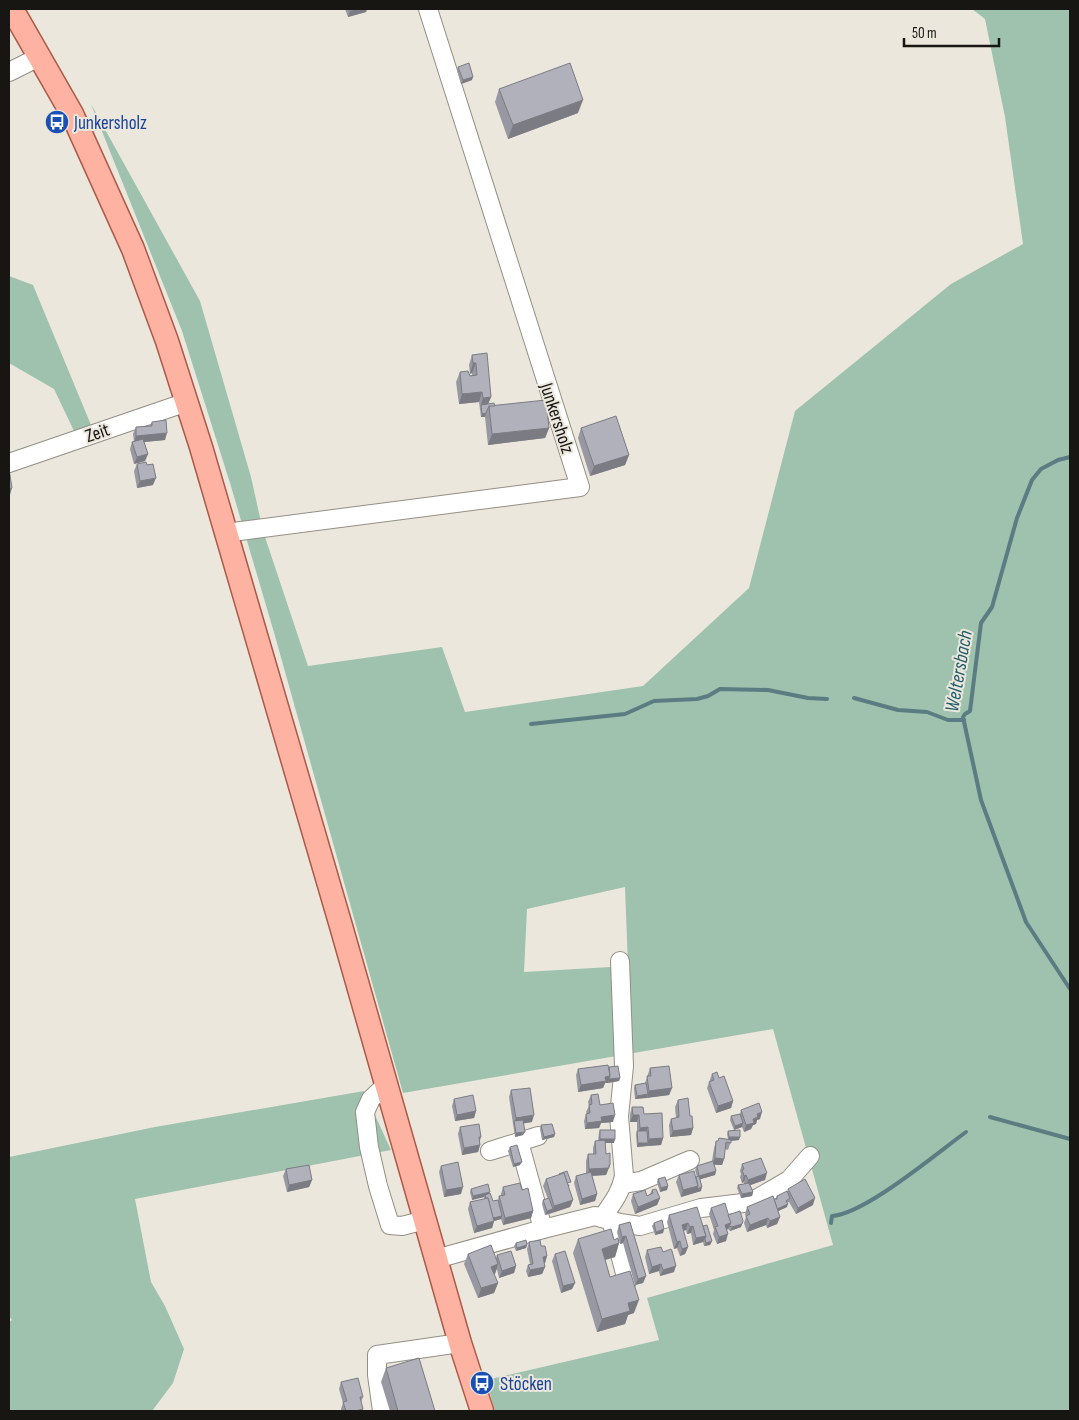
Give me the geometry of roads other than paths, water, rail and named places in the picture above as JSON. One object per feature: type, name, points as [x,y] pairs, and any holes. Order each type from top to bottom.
[{"type":"main road","points":[[20,11],[39,57],[72,114],[133,249],[187,402],[460,1343],[482,1411]]},
{"type":"street","name":"Junkersholz","points":[[226,533],[580,487],[428,9]]},
{"type":"street","points":[[9,72],[39,57]]},
{"type":"street","name":"Zeit","points":[[9,463],[187,402]]},
{"type":"street","points":[[620,961],[624,1066],[618,1116],[624,1176],[616,1199],[606,1219],[627,1281]]},
{"type":"street","points":[[386,1085],[371,1099],[365,1112],[369,1147],[378,1186],[390,1225],[402,1226],[425,1220]]},
{"type":"street","points":[[490,1151],[538,1136]]},
{"type":"street","points":[[519,1142],[543,1229]]},
{"type":"street","points":[[436,1259],[595,1216],[640,1226],[701,1208],[743,1203],[758,1198],[789,1180],[810,1156]]},
{"type":"street","points":[[622,1184],[641,1181],[690,1160]]},
{"type":"street","points":[[382,1411],[377,1375],[377,1355],[460,1343]]},
{"type":"waterway","name":"Weltersbach","points":[[1070,457],[1058,460],[1041,469],[1032,480],[1017,518],[992,607],[981,623],[970,711],[963,717],[981,800],[1026,922],[1070,989]]},
{"type":"waterway","points":[[531,724],[625,714],[654,701],[697,699],[708,696],[720,689],[768,690],[808,698],[827,699]]},
{"type":"waterway","points":[[854,698],[898,710],[927,712],[948,720],[964,720]]},
{"type":"waterway","points":[[990,1117],[1070,1139]]},
{"type":"waterway","points":[[831,1223],[832,1216],[846,1213],[881,1194],[966,1132]]},
{"type":"place","name":"Junkersholz","points":[[57,122]]},
{"type":"place","name":"Stöcken","points":[[482,1383]]}]
